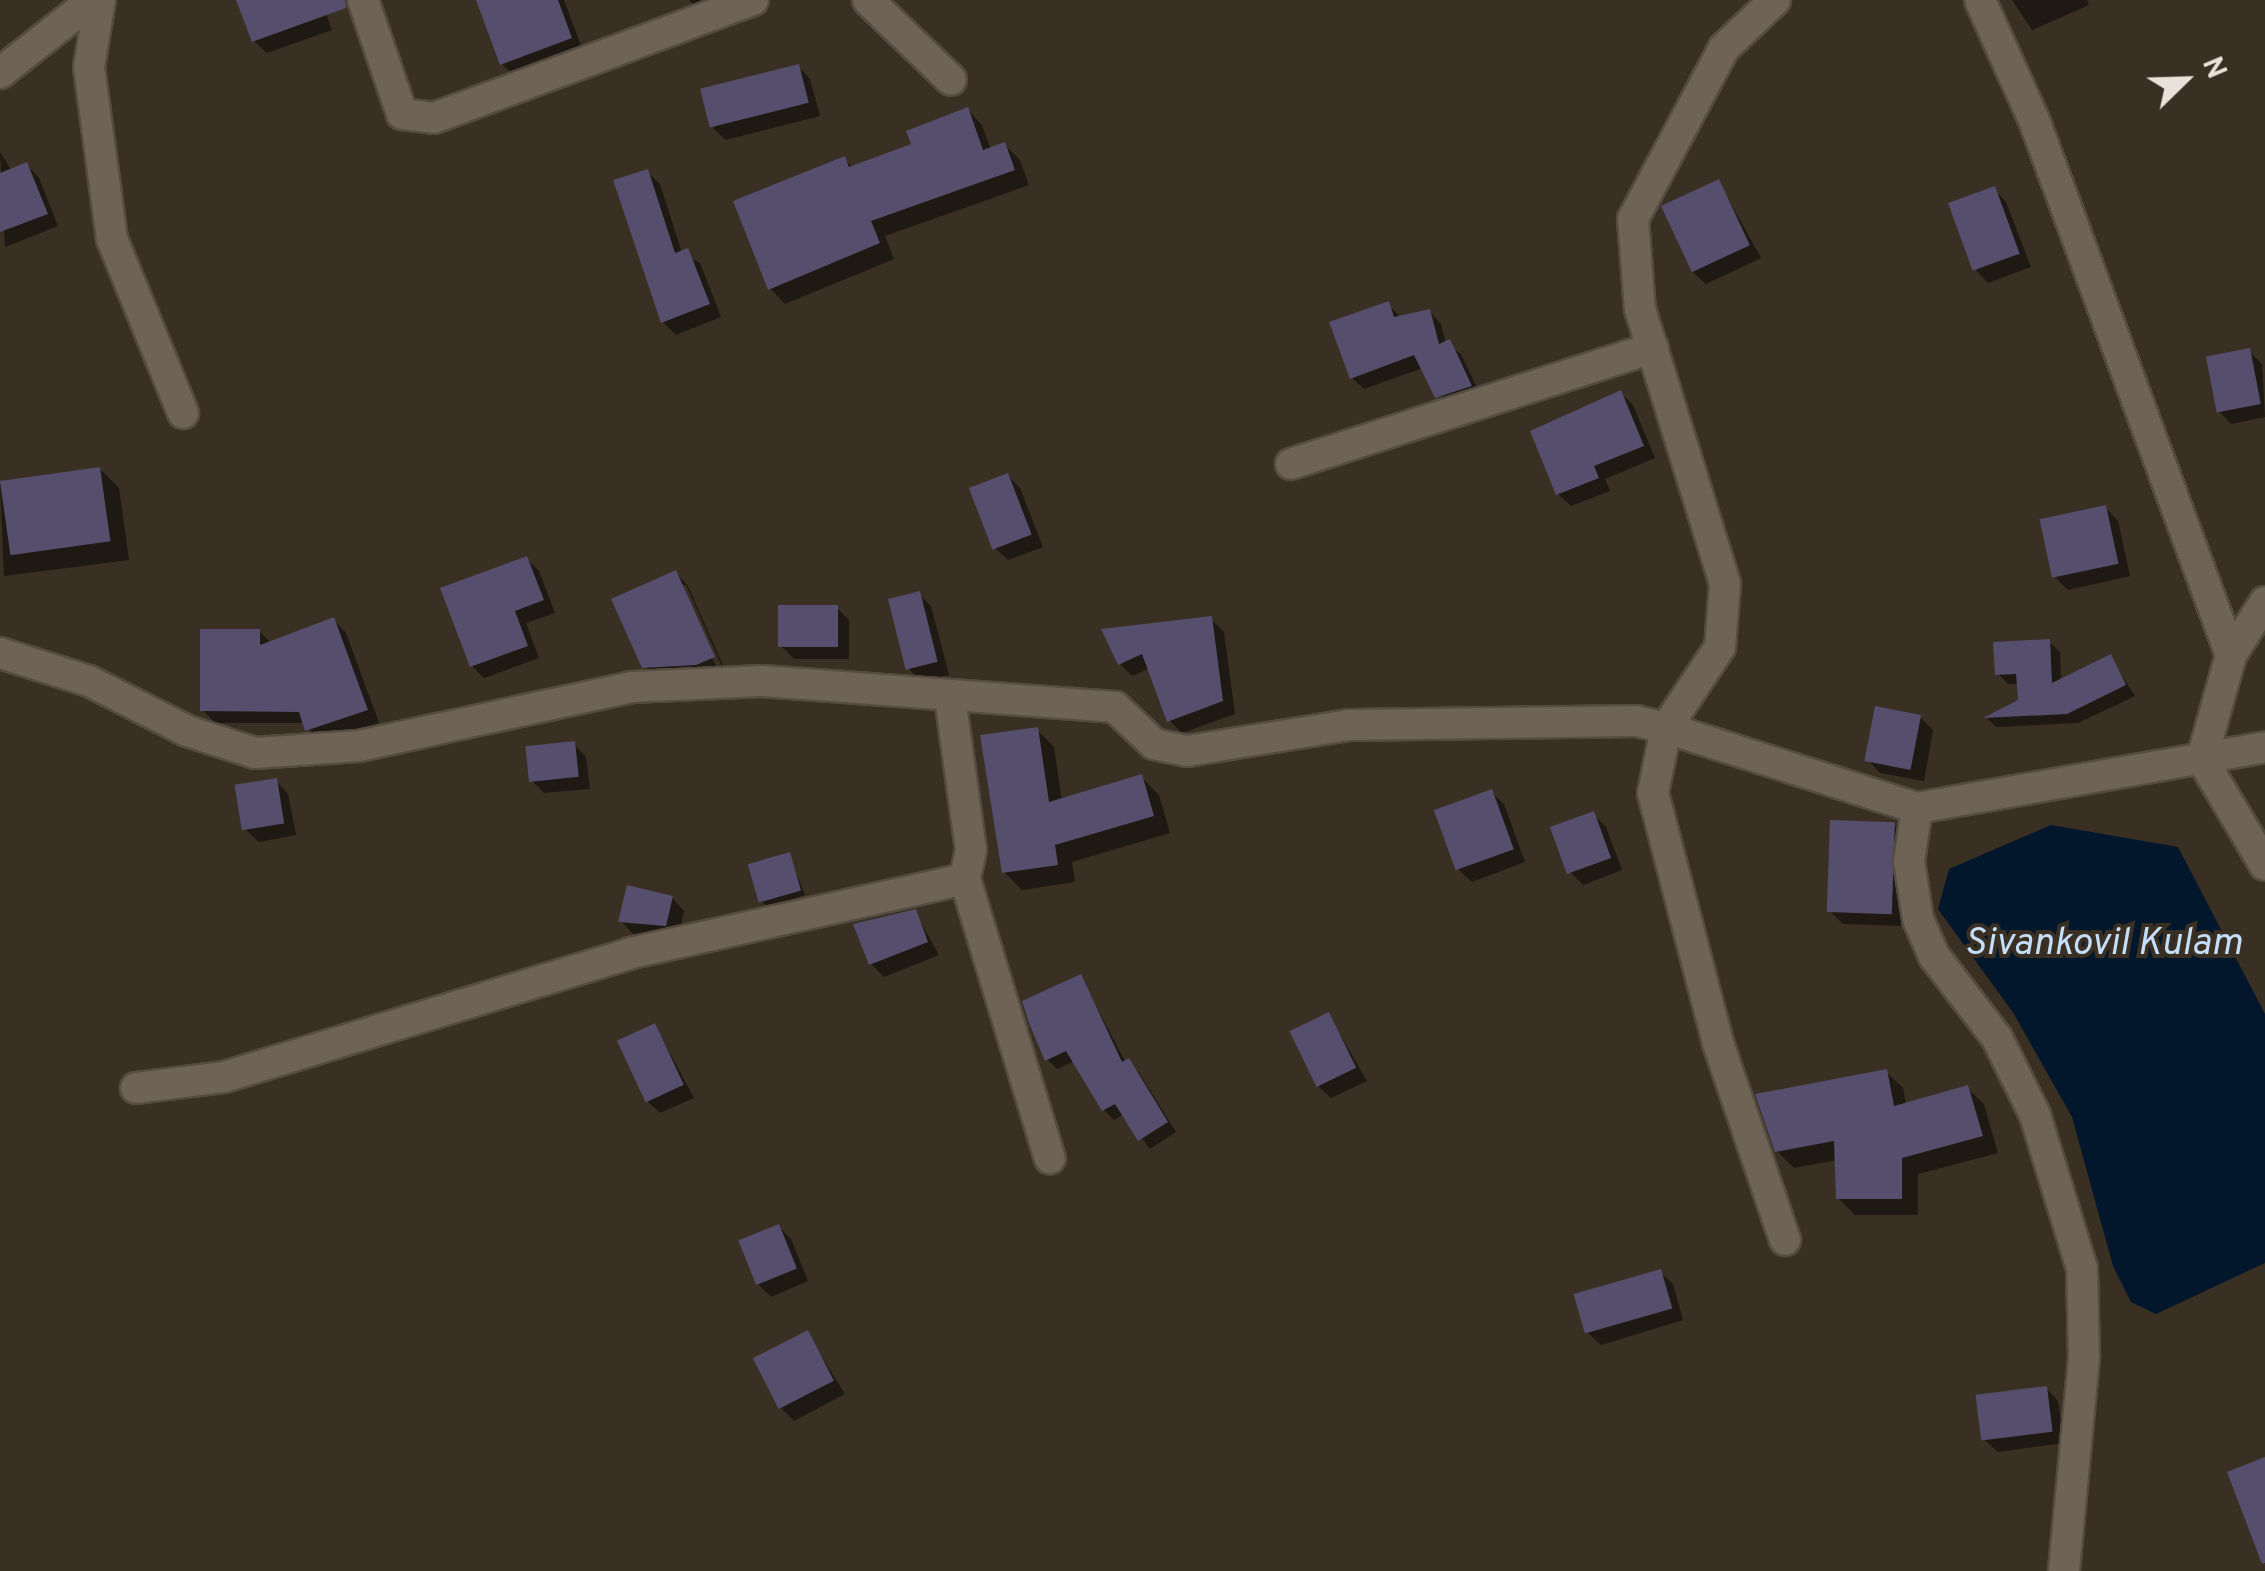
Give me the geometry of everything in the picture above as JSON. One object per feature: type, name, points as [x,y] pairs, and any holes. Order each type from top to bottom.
[{"type":"street","points":[[0,73],[96,0]]},
{"type":"street","points":[[96,0],[89,67],[112,240],[183,414]]},
{"type":"street","points":[[363,0],[402,114],[434,118],[753,0]]},
{"type":"street","points":[[868,0],[950,80]]},
{"type":"street","points":[[1775,0],[1724,48],[1634,218],[1640,309],[1725,584],[1720,647],[1666,728],[1653,793],[1718,1044],[1785,1240]]},
{"type":"street","points":[[1980,0],[2034,120],[2232,654]]},
{"type":"street","points":[[1290,464],[1653,348]]},
{"type":"street","points":[[2265,602],[2232,654],[2202,759],[2265,866]]},
{"type":"street","points":[[0,652],[89,682],[186,731],[255,753],[359,746],[632,687],[762,681],[1115,707],[1154,744],[1187,751],[1349,725],[1636,721],[1917,808],[2265,747]]},
{"type":"street","points":[[950,697],[972,850],[965,879],[1050,1158]]},
{"type":"street","points":[[1917,808],[1909,861],[1918,918],[1934,956],[1997,1038],[2035,1115],[2082,1269],[2084,1358],[2064,1571]]},
{"type":"street","points":[[136,1088],[224,1077],[631,953],[965,879]]},
{"type":"water","name":"Sivankovil Kulam","points":[[2051,825],[2178,847],[2265,1014],[2265,1263],[2156,1314],[2131,1302],[2113,1266],[2072,1117],[2014,1014],[1938,909],[1949,869]]},
{"type":"building","points":[[236,0],[345,0],[346,8],[252,42]]},
{"type":"building","points":[[476,0],[558,0],[572,38],[500,65]]},
{"type":"building","points":[[799,64],[809,103],[710,127],[700,89]]},
{"type":"building","points":[[968,107],[983,150],[1005,142],[1015,170],[871,221],[880,243],[768,290],[733,201],[845,156],[849,167],[911,144],[906,131]]},
{"type":"building","points":[[27,162],[48,214],[0,232],[0,173]]},
{"type":"building","points":[[648,169],[675,253],[688,248],[710,304],[661,323],[613,180]]},
{"type":"building","points":[[1719,179],[1750,245],[1692,272],[1661,206]]},
{"type":"building","points":[[1995,186],[2020,254],[1973,271],[1948,203]]},
{"type":"building","points":[[1389,301],[1394,317],[1430,309],[1439,344],[1450,339],[1472,386],[1435,398],[1414,355],[1350,379],[1329,322]]},
{"type":"building","points":[[2250,348],[2261,404],[2217,413],[2206,357]]},
{"type":"building","points":[[1621,390],[1644,446],[1594,466],[1599,478],[1556,495],[1530,431]]},
{"type":"building","points":[[100,467],[110,541],[10,555],[0,481]]},
{"type":"building","points":[[1008,473],[1032,535],[992,550],[969,488]]},
{"type":"building","points":[[2106,505],[2118,564],[2052,578],[2039,519]]},
{"type":"building","points":[[527,556],[544,600],[515,611],[528,646],[470,667],[440,588]]},
{"type":"building","points":[[676,570],[715,657],[696,665],[642,668],[611,599]]},
{"type":"building","points":[[920,591],[938,662],[906,670],[888,599]]},
{"type":"building","points":[[778,605],[838,605],[838,647],[778,647]]},
{"type":"building","points":[[1212,616],[1223,701],[1167,722],[1142,654],[1118,665],[1101,629]]},
{"type":"building","points":[[334,617],[368,710],[305,731],[299,712],[200,711],[200,629],[260,629],[260,645]]},
{"type":"building","points":[[2050,639],[2052,683],[2111,654],[2126,685],[2067,714],[1983,718],[2018,700],[2016,674],[1995,675],[1993,642]]},
{"type":"building","points":[[1875,706],[1921,715],[1910,770],[1864,761]]},
{"type":"building","points":[[1038,727],[1049,802],[1142,774],[1154,816],[1055,845],[1058,865],[1002,873],[980,735]]},
{"type":"building","points":[[575,741],[579,777],[529,782],[525,746]]},
{"type":"building","points":[[277,778],[284,823],[242,830],[235,785]]},
{"type":"building","points":[[1492,789],[1514,849],[1456,870],[1434,810]]},
{"type":"building","points":[[1594,811],[1611,858],[1567,874],[1550,827]]},
{"type":"building","points":[[1830,820],[1895,822],[1892,914],[1827,912]]},
{"type":"building","points":[[790,852],[801,890],[759,903],[748,864]]},
{"type":"building","points":[[627,885],[673,896],[666,926],[618,922]]},
{"type":"building","points":[[916,909],[928,942],[869,965],[853,924]]},
{"type":"building","points":[[1081,974],[1122,1062],[1129,1058],[1168,1122],[1138,1141],[1115,1104],[1102,1111],[1066,1051],[1045,1061],[1029,1023],[1022,1001]]},
{"type":"building","points":[[1329,1012],[1356,1068],[1317,1087],[1289,1031]]},
{"type":"building","points":[[655,1023],[684,1085],[646,1102],[617,1041]]},
{"type":"building","points":[[1887,1069],[1894,1106],[1968,1085],[1983,1136],[1902,1158],[1902,1199],[1836,1199],[1834,1141],[1775,1152],[1755,1094]]},
{"type":"building","points":[[779,1224],[797,1269],[756,1285],[738,1240]]},
{"type":"building","points":[[1661,1269],[1672,1308],[1585,1333],[1574,1294]]},
{"type":"building","points":[[808,1330],[834,1381],[779,1409],[753,1358]]},
{"type":"building","points":[[2047,1386],[2053,1432],[1981,1440],[1976,1395]]},
{"type":"building","points":[[2265,1457],[2265,1563],[2262,1564],[2227,1472]]}]
